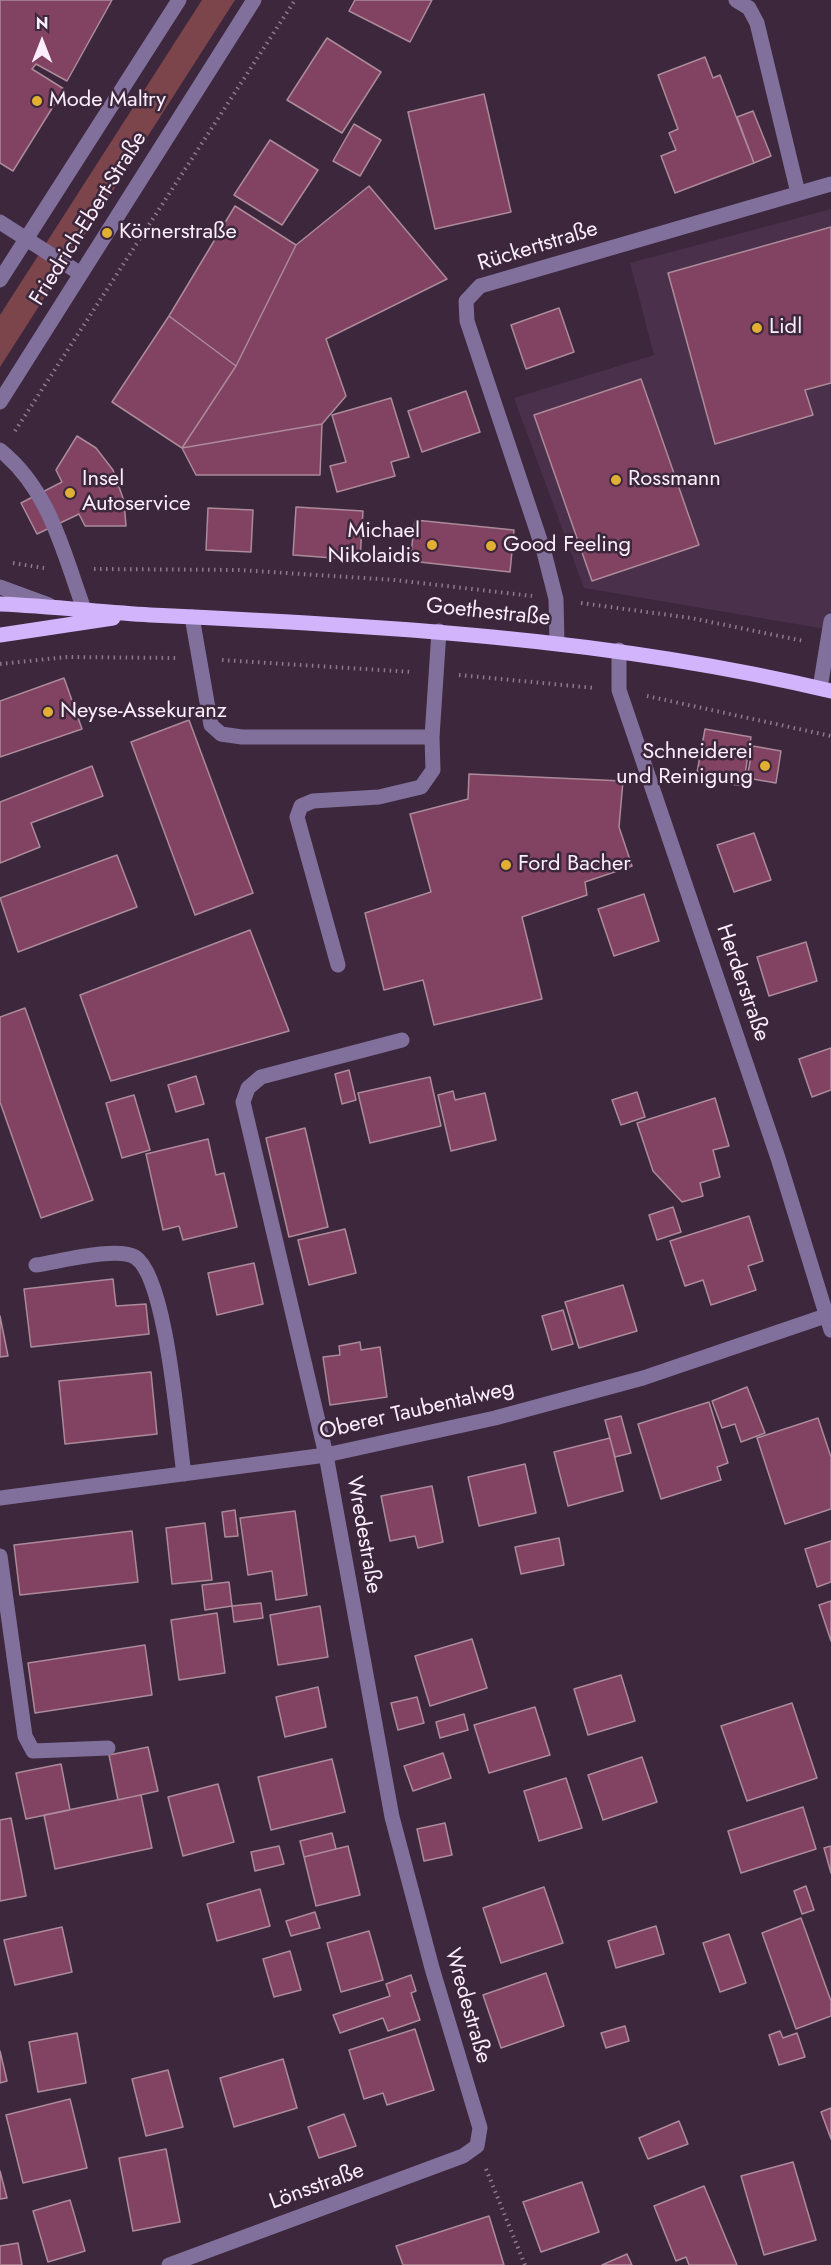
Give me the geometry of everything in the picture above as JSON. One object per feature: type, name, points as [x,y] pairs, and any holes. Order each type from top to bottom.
[{"type":"main road","name":"Goethestraße","points":[[0,604],[439,631],[557,643],[619,650],[825,690]]},
{"type":"main road","name":"Goethestraße","points":[[0,635],[136,614]]},
{"type":"street","name":"Friedrich-Ebert-Straße","points":[[0,280],[179,0]]},
{"type":"street","name":"Friedrich-Ebert-Straße","points":[[0,402],[254,0]]},
{"type":"street","points":[[736,0],[749,8],[757,23],[798,193]]},
{"type":"street","name":"Rückertstraße","points":[[557,643],[556,599],[544,552],[467,321],[466,301],[480,286],[831,184]]},
{"type":"street","points":[[0,222],[81,274]]},
{"type":"street","points":[[1,451],[34,486],[55,526],[84,609]]},
{"type":"street","points":[[0,586],[55,607]]},
{"type":"street","points":[[192,617],[211,725],[221,734],[242,737],[432,737]]},
{"type":"street","points":[[825,690],[826,646],[831,621]]},
{"type":"street","points":[[338,965],[297,817],[301,806],[313,801],[379,797],[421,787],[433,770],[432,737],[439,631]]},
{"type":"street","name":"Herderstraße","points":[[619,650],[619,690],[778,1158],[829,1320]]},
{"type":"street","name":"Wredestraße","points":[[402,1040],[261,1077],[248,1088],[243,1102],[326,1455],[392,1817],[432,1968],[480,2128],[477,2146]]},
{"type":"street","points":[[36,1265],[119,1253],[135,1258],[149,1274],[158,1302],[168,1353],[184,1474]]},
{"type":"street","name":"Oberer Taubentalweg","points":[[0,1497],[326,1455],[495,1418],[643,1377],[829,1320]]},
{"type":"street","points":[[0,1556],[25,1736],[33,1752],[108,1748]]},
{"type":"street","name":"Lönsstraße","points":[[169,2265],[463,2156],[477,2146]]},
{"type":"path","points":[[1,451],[295,0]]},
{"type":"path","points":[[10,563],[39,568],[239,570],[384,579],[556,599],[691,618],[826,646]]},
{"type":"path","points":[[477,2146],[525,2265]]},
{"type":"shaded area","points":[[202,0],[235,0],[0,367],[0,315]]},
{"type":"shaded area","points":[[831,209],[831,630],[584,588],[514,398],[654,355],[630,263]]},
{"type":"building","points":[[0,0],[112,0],[67,81],[36,64],[32,69],[64,89],[13,171],[0,163]]},
{"type":"building","points":[[355,0],[432,0],[410,42],[349,11]]},
{"type":"building","points":[[327,38],[381,72],[342,133],[287,100]]},
{"type":"building","points":[[705,57],[713,78],[720,75],[754,163],[675,193],[661,156],[676,150],[669,133],[678,129],[658,75]]},
{"type":"building","points":[[484,94],[511,212],[435,229],[408,112]]},
{"type":"building","points":[[753,111],[771,156],[754,163],[737,117]]},
{"type":"building","points":[[354,124],[381,140],[360,176],[333,161]]},
{"type":"building","points":[[270,140],[318,170],[282,225],[234,195]]},
{"type":"building","points":[[369,186],[447,279],[326,339],[346,396],[322,424],[182,448],[236,366],[296,245]]},
{"type":"building","points":[[235,206],[296,245],[236,366],[169,316]]},
{"type":"building","name":"Lidl","points":[[831,227],[831,383],[805,390],[813,415],[715,444],[668,273]]},
{"type":"building","points":[[559,308],[574,352],[526,369],[511,325]]},
{"type":"building","points":[[169,316],[236,366],[182,448],[112,402]]},
{"type":"building","name":"Rossmann","points":[[641,379],[699,545],[592,581],[534,415]]},
{"type":"building","points":[[466,391],[480,432],[422,452],[408,411]]},
{"type":"building","points":[[391,398],[409,457],[391,462],[395,476],[337,492],[330,466],[346,462],[332,415]]},
{"type":"building","points":[[322,424],[320,475],[196,475],[182,448]]},
{"type":"building","points":[[77,436],[96,448],[113,470],[124,501],[126,526],[85,526],[79,514],[37,534],[21,503],[62,482],[56,470]]},
{"type":"building","points":[[296,507],[363,511],[360,560],[293,555]]},
{"type":"building","points":[[208,508],[253,510],[251,552],[206,550]]},
{"type":"building","points":[[415,520],[514,530],[510,572],[410,561]]},
{"type":"building","points":[[64,678],[82,729],[0,757],[0,701]]},
{"type":"building","points":[[189,720],[253,893],[195,915],[131,742]]},
{"type":"building","points":[[705,729],[751,737],[743,786],[696,778]]},
{"type":"building","points":[[753,746],[781,751],[776,783],[747,778]]},
{"type":"building","points":[[92,766],[103,796],[31,823],[40,847],[0,863],[0,802]]},
{"type":"building","points":[[469,774],[623,781],[619,827],[632,866],[585,882],[587,895],[522,917],[542,999],[434,1025],[423,980],[384,990],[365,913],[431,892],[410,814],[468,799]]},
{"type":"building","points":[[754,833],[771,880],[734,892],[717,845]]},
{"type":"building","points":[[117,855],[137,907],[18,952],[0,898]]},
{"type":"building","points":[[644,894],[659,941],[614,956],[598,909]]},
{"type":"building","points":[[250,930],[289,1031],[111,1081],[80,995]]},
{"type":"building","points":[[806,942],[817,981],[769,996],[757,957]]},
{"type":"building","points":[[25,1008],[93,1200],[41,1218],[0,1102],[0,1017]]},
{"type":"building","points":[[831,1048],[831,1090],[812,1097],[799,1059]]},
{"type":"building","points":[[349,1070],[356,1100],[342,1104],[335,1074]]},
{"type":"building","points":[[196,1076],[204,1104],[176,1112],[168,1085]]},
{"type":"building","points":[[430,1077],[441,1126],[370,1143],[358,1093]]},
{"type":"building","points":[[453,1091],[455,1100],[485,1093],[496,1140],[451,1151],[438,1095]]},
{"type":"building","points":[[637,1092],[645,1117],[621,1125],[612,1100]]},
{"type":"building","points":[[134,1095],[150,1150],[122,1158],[106,1103]]},
{"type":"building","points":[[715,1098],[729,1146],[713,1150],[720,1177],[700,1183],[703,1196],[682,1202],[653,1171],[637,1123]]},
{"type":"building","points":[[305,1128],[328,1227],[289,1237],[266,1138]]},
{"type":"building","points":[[208,1139],[216,1175],[224,1173],[237,1227],[183,1240],[179,1226],[163,1230],[146,1154]]},
{"type":"building","points":[[673,1207],[681,1232],[657,1240],[649,1215]]},
{"type":"building","points":[[749,1216],[763,1261],[748,1266],[756,1290],[711,1305],[703,1280],[685,1286],[670,1241]]},
{"type":"building","points":[[345,1229],[356,1273],[309,1285],[298,1240]]},
{"type":"building","points":[[254,1263],[263,1304],[217,1315],[208,1273]]},
{"type":"building","points":[[113,1279],[116,1306],[146,1304],[149,1334],[31,1347],[24,1289]]},
{"type":"building","points":[[623,1285],[637,1331],[579,1348],[565,1302]]},
{"type":"building","points":[[563,1310],[573,1344],[552,1350],[542,1316]]},
{"type":"building","points":[[0,1316],[8,1356],[0,1357]]},
{"type":"building","points":[[360,1342],[361,1350],[380,1347],[387,1397],[330,1405],[323,1357],[340,1355],[339,1346]]},
{"type":"building","points":[[151,1372],[157,1434],[65,1444],[59,1381]]},
{"type":"building","points":[[747,1387],[765,1433],[741,1442],[735,1424],[722,1428],[712,1401]]},
{"type":"building","points":[[709,1402],[728,1463],[717,1467],[721,1480],[661,1499],[638,1424]]},
{"type":"building","points":[[621,1416],[631,1453],[615,1457],[605,1420]]},
{"type":"building","points":[[818,1418],[831,1457],[831,1509],[785,1524],[757,1438]]},
{"type":"building","points":[[610,1438],[623,1491],[568,1506],[554,1452]]},
{"type":"building","points":[[525,1464],[536,1513],[479,1526],[468,1477]]},
{"type":"building","points":[[432,1486],[443,1542],[418,1548],[415,1536],[390,1541],[381,1496]]},
{"type":"building","points":[[235,1510],[238,1536],[225,1537],[222,1512]]},
{"type":"building","points":[[295,1511],[307,1595],[276,1600],[272,1571],[248,1575],[240,1518]]},
{"type":"building","points":[[205,1523],[212,1580],[172,1584],[166,1528]]},
{"type":"building","points":[[132,1531],[138,1582],[20,1595],[14,1545]]},
{"type":"building","points":[[559,1538],[564,1565],[521,1574],[515,1547]]},
{"type":"building","points":[[831,1541],[831,1582],[817,1587],[805,1549]]},
{"type":"building","points":[[229,1582],[232,1606],[205,1610],[202,1585]]},
{"type":"building","points":[[831,1601],[831,1641],[819,1605]]},
{"type":"building","points":[[261,1603],[263,1618],[234,1622],[232,1606]]},
{"type":"building","points":[[320,1606],[328,1657],[278,1665],[270,1615]]},
{"type":"building","points":[[217,1613],[225,1673],[179,1680],[171,1620]]},
{"type":"building","points":[[472,1639],[487,1688],[430,1706],[415,1656]]},
{"type":"building","points":[[145,1645],[152,1695],[35,1713],[28,1663]]},
{"type":"building","points":[[621,1675],[635,1721],[588,1735],[574,1689]]},
{"type":"building","points":[[318,1687],[326,1727],[285,1737],[276,1697]]},
{"type":"building","points":[[417,1697],[424,1723],[398,1730],[391,1703]]},
{"type":"building","points":[[792,1703],[817,1778],[747,1801],[721,1726]]},
{"type":"building","points":[[535,1707],[550,1755],[489,1773],[474,1725]]},
{"type":"building","points":[[464,1714],[468,1730],[440,1738],[436,1722]]},
{"type":"building","points":[[148,1747],[158,1791],[118,1800],[109,1755]]},
{"type":"building","points":[[443,1753],[451,1778],[413,1791],[404,1766]]},
{"type":"building","points":[[642,1757],[657,1802],[603,1820],[588,1775]]},
{"type":"building","points":[[332,1759],[345,1812],[271,1830],[258,1777]]},
{"type":"building","points":[[61,1764],[70,1810],[26,1819],[16,1773]]},
{"type":"building","points":[[566,1778],[582,1828],[539,1841],[524,1791]]},
{"type":"building","points":[[218,1784],[234,1842],[183,1856],[168,1797]]},
{"type":"building","points":[[141,1795],[152,1848],[55,1869],[44,1815]]},
{"type":"building","points":[[803,1807],[816,1849],[741,1873],[728,1831]]},
{"type":"building","points":[[11,1818],[26,1896],[0,1901],[0,1820]]},
{"type":"building","points":[[445,1823],[452,1855],[424,1861],[417,1829]]},
{"type":"building","points":[[332,1833],[336,1849],[304,1857],[300,1841]]},
{"type":"building","points":[[279,1846],[284,1864],[255,1871],[251,1852]]},
{"type":"building","points":[[348,1846],[360,1895],[316,1906],[304,1857]]},
{"type":"building","points":[[831,1846],[831,1873],[824,1848]]},
{"type":"building","points":[[806,1886],[814,1910],[802,1914],[794,1891]]},
{"type":"building","points":[[544,1887],[563,1943],[501,1963],[483,1908]]},
{"type":"building","points":[[260,1889],[270,1926],[217,1941],[207,1904]]},
{"type":"building","points":[[315,1912],[320,1928],[291,1936],[286,1921]]},
{"type":"building","points":[[801,1918],[831,2001],[831,2016],[796,2029],[762,1933]]},
{"type":"building","points":[[656,1926],[664,1954],[616,1968],[608,1941]]},
{"type":"building","points":[[62,1927],[72,1972],[15,1985],[4,1940]]},
{"type":"building","points":[[369,1931],[383,1980],[341,1992],[327,1943]]},
{"type":"building","points":[[729,1934],[746,1983],[720,1992],[703,1943]]},
{"type":"building","points":[[290,1951],[301,1990],[274,1997],[263,1959]]},
{"type":"building","points":[[546,1973],[564,2026],[501,2048],[483,1995]]},
{"type":"building","points":[[411,1975],[416,1991],[411,1993],[420,2020],[388,2031],[383,2018],[340,2033],[333,2015],[390,1996],[386,1984]]},
{"type":"building","points":[[625,2026],[629,2041],[606,2048],[601,2033]]},
{"type":"building","points":[[415,2029],[434,2090],[387,2105],[383,2093],[364,2099],[349,2050]]},
{"type":"building","points":[[780,2031],[783,2038],[797,2033],[805,2057],[779,2065],[769,2035]]},
{"type":"building","points":[[77,2033],[86,2083],[38,2092],[29,2042]]},
{"type":"building","points":[[0,2051],[7,2081],[0,2083]]},
{"type":"building","points":[[283,2059],[297,2108],[234,2127],[220,2078]]},
{"type":"building","points":[[168,2070],[183,2127],[146,2136],[132,2079]]},
{"type":"building","points":[[70,2099],[87,2168],[23,2183],[6,2115]]},
{"type":"building","points":[[831,2108],[831,2139],[821,2112]]},
{"type":"building","points":[[344,2114],[356,2146],[319,2158],[308,2127]]},
{"type":"building","points":[[679,2121],[688,2144],[648,2159],[639,2138]]},
{"type":"building","points":[[166,2149],[180,2222],[133,2231],[119,2158]]},
{"type":"building","points":[[793,2162],[816,2240],[764,2255],[741,2176]]},
{"type":"building","points":[[0,2171],[7,2198],[0,2199]]},
{"type":"building","points":[[582,2182],[599,2232],[541,2252],[523,2202]]},
{"type":"building","points":[[704,2186],[737,2265],[689,2265],[686,2257],[676,2261],[654,2206]]},
{"type":"building","points":[[70,2200],[85,2251],[48,2262],[33,2211]]},
{"type":"building","points":[[489,2216],[504,2265],[403,2265],[396,2246]]},
{"type":"building","points":[[18,2243],[22,2265],[0,2265],[0,2246]]},
{"type":"building","points":[[627,2254],[632,2265],[602,2265]]},
{"type":"place","name":"Mode Maltry","points":[[37,101]]},
{"type":"place","name":"Körnerstraße","points":[[107,233]]},
{"type":"place","name":"Lidl","points":[[757,328]]},
{"type":"place","name":"Rossmann","points":[[616,480]]},
{"type":"place","name":"Insel Autoservice","points":[[70,493]]},
{"type":"place","name":"Michael Nikolaidis","points":[[432,545]]},
{"type":"place","name":"Good Feeling","points":[[491,546]]},
{"type":"place","name":"Neyse-Assekuranz","points":[[48,712]]},
{"type":"place","name":"Schneiderei und Reinigung","points":[[765,766]]},
{"type":"place","name":"Ford Bacher","points":[[506,865]]}]
